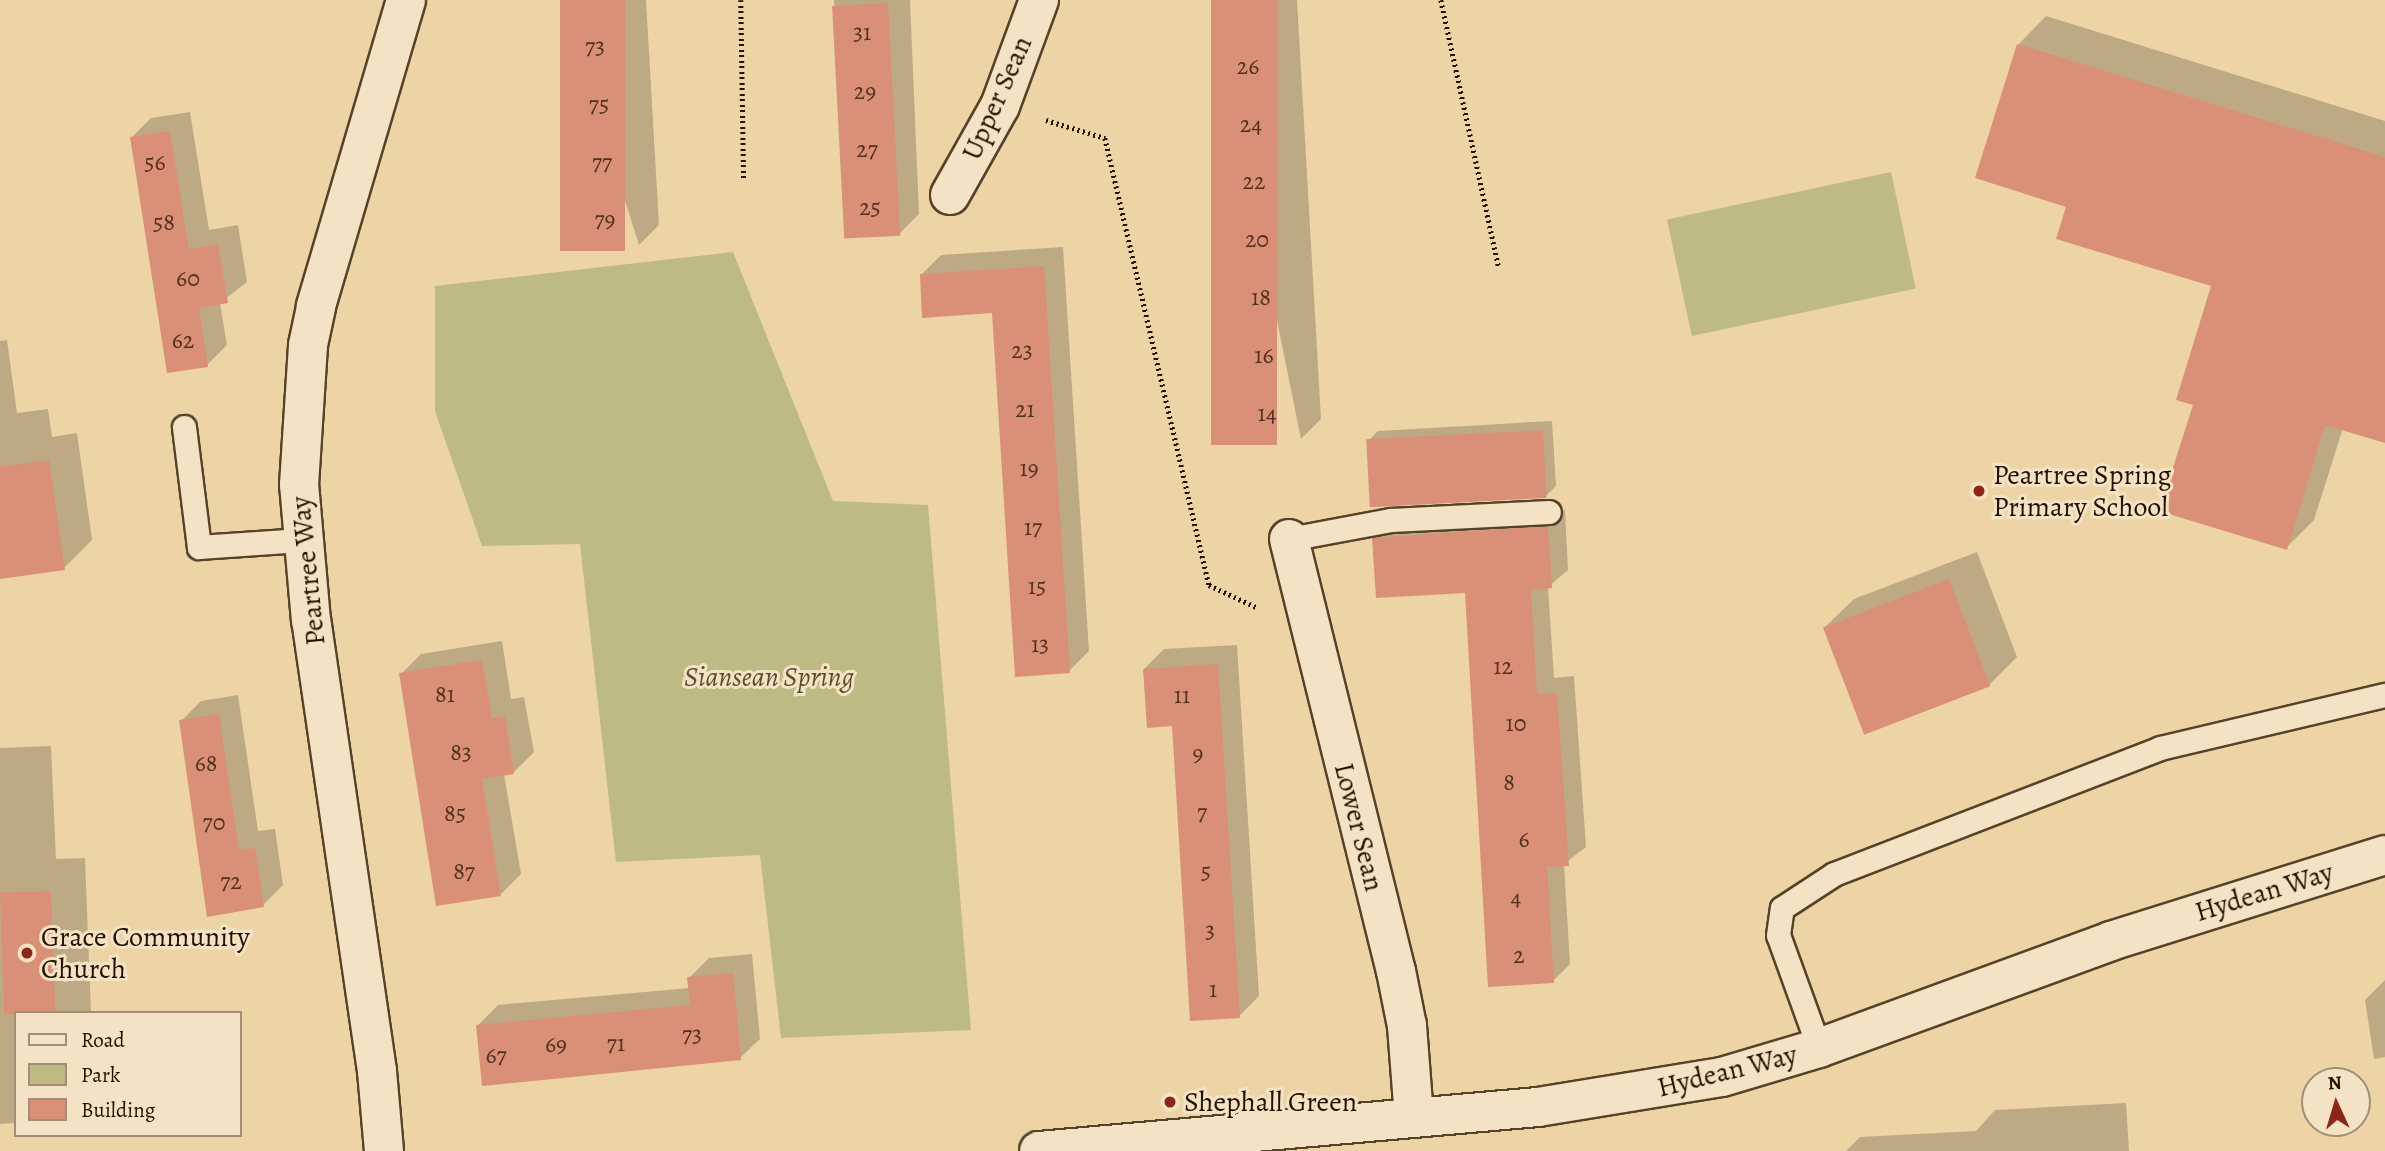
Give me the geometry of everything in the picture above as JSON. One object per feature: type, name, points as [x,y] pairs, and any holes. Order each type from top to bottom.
[{"type":"street","name":"Peartree Way","points":[[384,1151],[377,1071],[301,540],[302,419],[311,332],[364,132],[407,0]]},
{"type":"street","name":"Upper Sean","points":[[950,195],[1000,106],[1039,0]]},
{"type":"street","name":"Lower Sean","points":[[1289,539],[1396,971],[1407,1026],[1414,1117]]},
{"type":"street","name":"Hydean Way","points":[[1039,1151],[1616,1097],[1722,1077],[1819,1048],[2111,941],[2385,855]]},
{"type":"lane","points":[[184,427],[199,547],[301,540]]},
{"type":"lane","points":[[1289,539],[1391,520],[1549,512]]},
{"type":"lane","points":[[1819,1048],[1778,934],[1782,908],[1835,874],[2160,748],[2385,695]]},
{"type":"path","points":[[741,0],[744,181]]},
{"type":"path","points":[[1441,0],[1499,268]]},
{"type":"path","points":[[1000,106],[1105,138],[1209,585],[1311,632]]},
{"type":"green space","points":[[1891,172],[1916,288],[1692,336],[1667,220]]},
{"type":"green space","name":"Siansean Spring","points":[[733,252],[833,501],[928,505],[971,1030],[781,1038],[760,855],[616,862],[580,544],[482,546],[435,411],[435,286]]},
{"type":"building","points":[[560,0],[625,0],[625,251],[560,251]]},
{"type":"building","points":[[1211,0],[1277,0],[1277,445],[1211,445]]},
{"type":"building","points":[[888,3],[900,236],[844,239],[832,6]]},
{"type":"building","points":[[2017,44],[2385,157],[2385,443],[2325,425],[2287,550],[2159,511],[2193,405],[2176,400],[2211,286],[2056,239],[2066,207],[1975,178]]},
{"type":"building","points":[[170,131],[189,249],[218,244],[228,303],[199,308],[208,367],[167,373],[130,137]]},
{"type":"building","points":[[1044,266],[1070,673],[1015,677],[992,313],[922,318],[920,274]]},
{"type":"building","points":[[1543,430],[1547,498],[1370,507],[1366,439]]},
{"type":"building","points":[[49,460],[65,570],[0,579],[0,467]]},
{"type":"building","points":[[1548,526],[1552,588],[1531,590],[1537,694],[1557,693],[1569,866],[1547,867],[1554,983],[1488,987],[1465,593],[1376,598],[1372,538]]},
{"type":"building","points":[[1949,579],[1990,686],[1864,735],[1823,627]]},
{"type":"building","points":[[482,660],[492,718],[505,716],[514,774],[482,779],[501,896],[436,906],[399,673]]},
{"type":"building","points":[[1218,664],[1240,1018],[1190,1021],[1172,726],[1147,728],[1143,669]]},
{"type":"building","points":[[219,714],[239,850],[255,848],[264,907],[207,917],[179,720]]},
{"type":"building","points":[[51,891],[55,1011],[14,1011],[14,1014],[4,1015],[0,893]]},
{"type":"building","points":[[733,973],[741,1060],[482,1086],[476,1025],[690,1005],[687,977]]},
{"type":"place","name":"Peartree Spring Primary School","points":[[1979,491]]},
{"type":"place","name":"Grace Community Church","points":[[27,953]]},
{"type":"place","name":"Shephall Green","points":[[1170,1102]]}]
